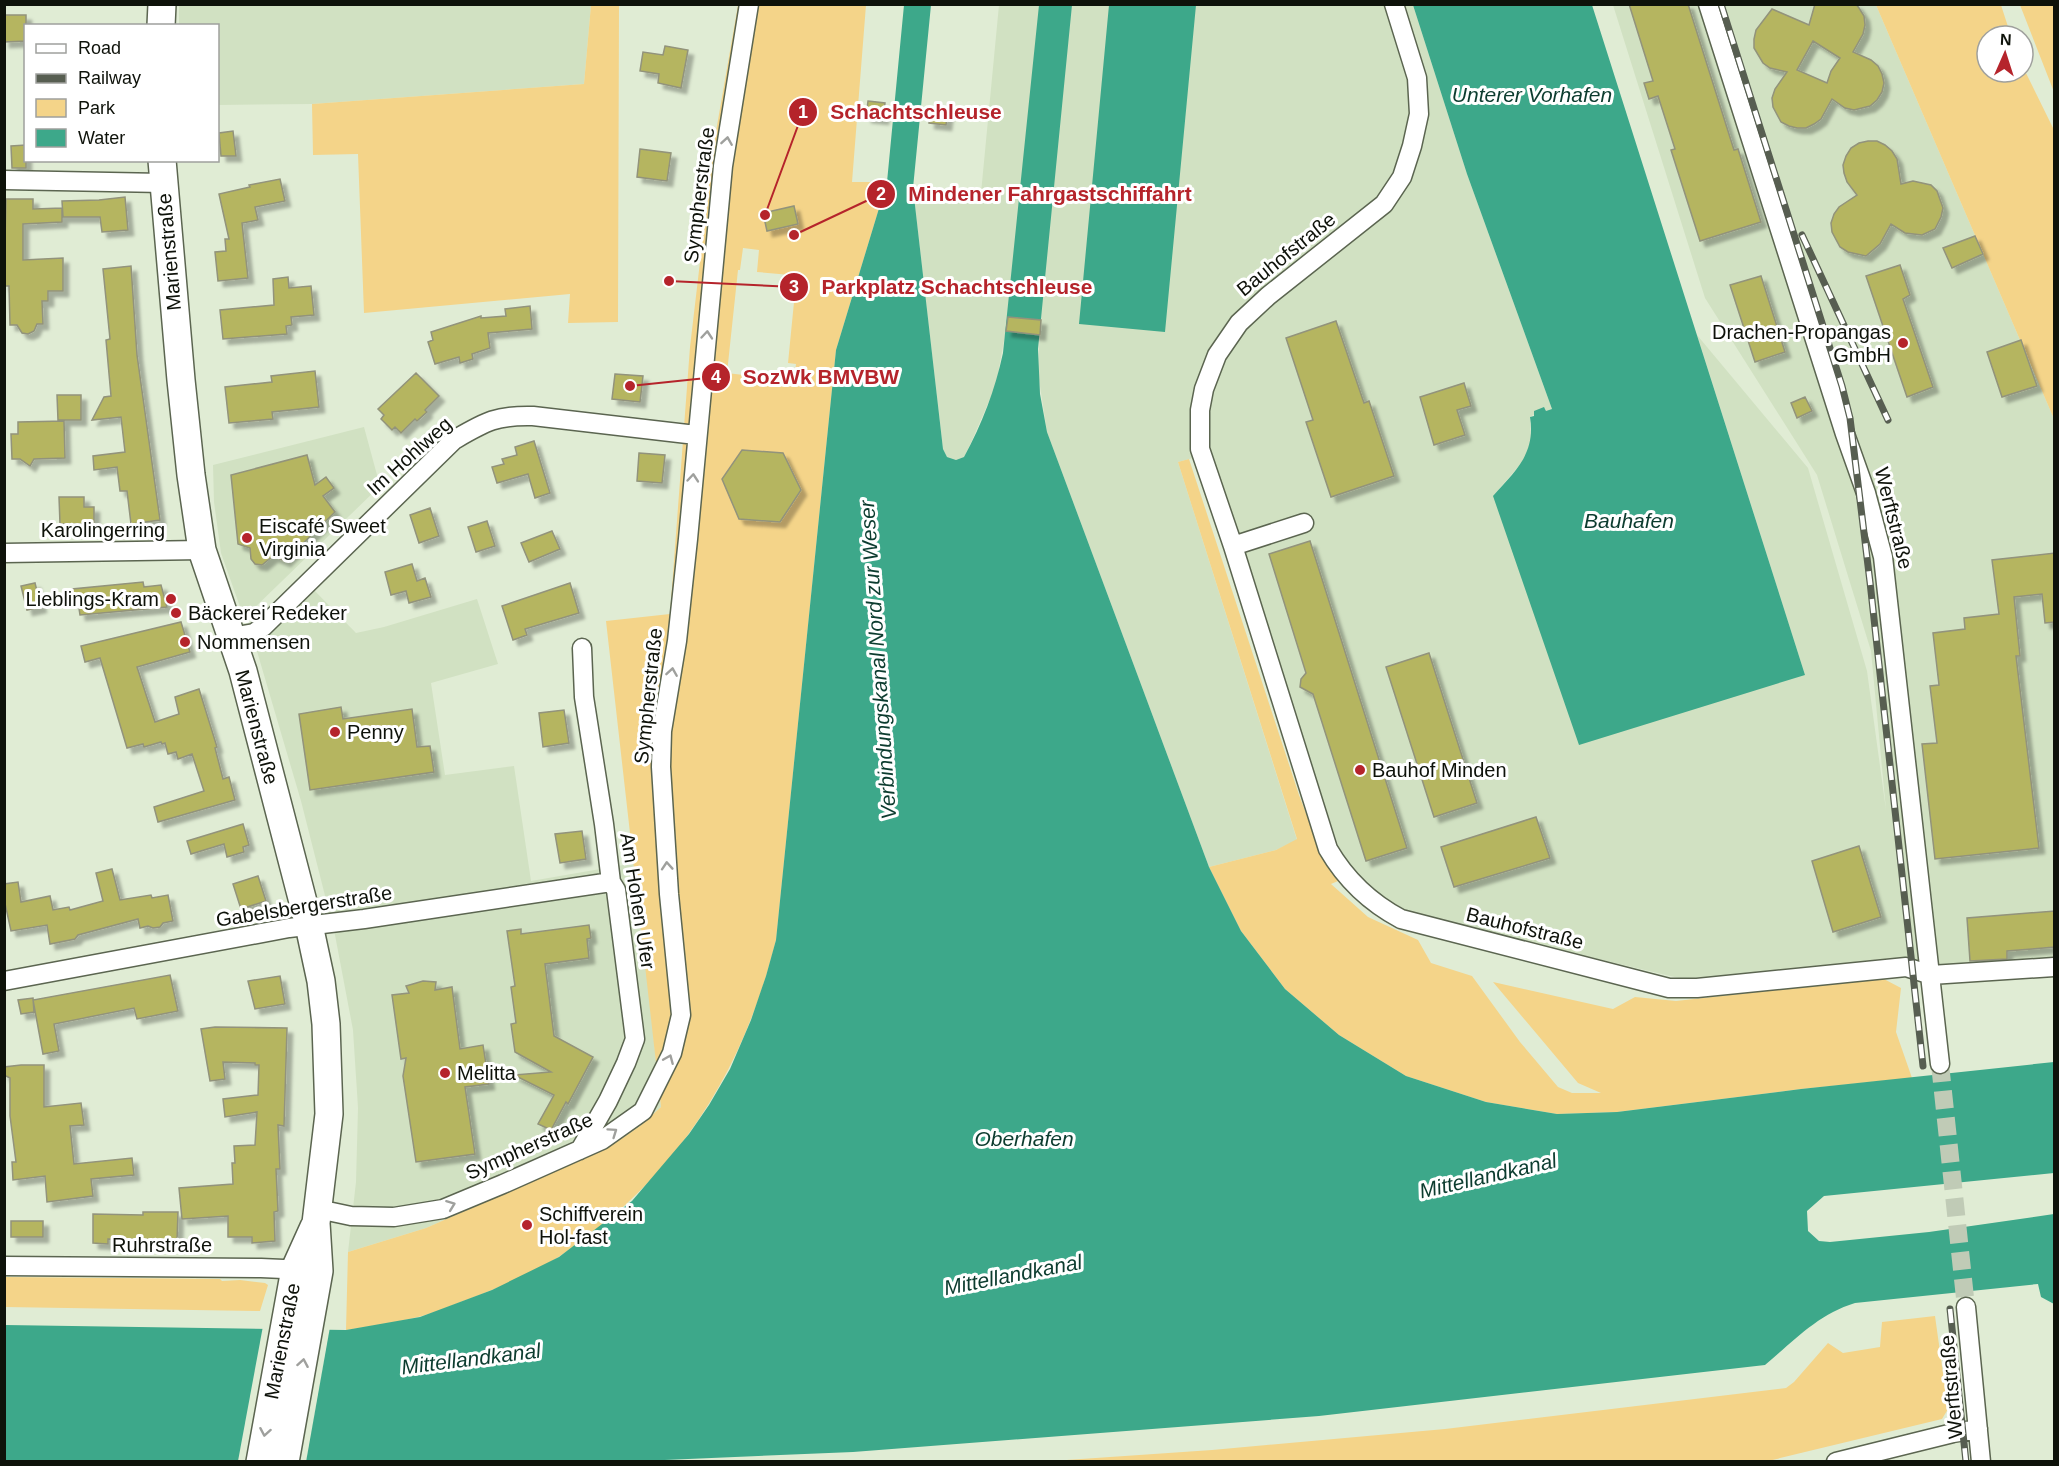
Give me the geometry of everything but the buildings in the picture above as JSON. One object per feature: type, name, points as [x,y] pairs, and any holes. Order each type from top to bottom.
[{"type":"main road","points":[[161,24],[162,4]]},
{"type":"main road","name":"Marienstraße","points":[[162,172],[191,476],[202,550],[243,671],[309,925],[321,981],[329,1072],[329,1114],[317,1216],[299,1313],[260,1461]]},
{"type":"main road","name":"Marienstraße","points":[[285,1461],[299,1313]]},
{"type":"street","name":"Sympherstraße","points":[[317,1216],[393,1217],[443,1209],[602,1140],[643,1111],[672,1053],[681,1015],[669,894],[661,767],[662,731],[688,539],[723,166],[749,4]]},
{"type":"street","name":"Bauhofstraße","points":[[1394,4],[1417,78],[1419,114],[1402,177],[1384,204],[1268,296],[1239,323],[1217,354],[1204,389],[1200,410],[1200,449],[1233,546],[1328,849],[1341,871],[1380,908],[1401,919],[1668,988],[1697,988],[1906,967],[1931,975],[2055,968]]},
{"type":"street","name":"Werftstraße","points":[[1708,4],[1845,434],[1866,493],[1883,557],[1940,1064]]},
{"type":"street","points":[[4,180],[162,172]]},
{"type":"street","name":"Im Hohlweg","points":[[231,637],[254,633],[263,627],[454,440],[486,421],[509,416],[532,416],[696,435]]},
{"type":"street","points":[[1233,546],[1304,523]]},
{"type":"street","name":"Karolingerring","points":[[4,553],[202,550]]},
{"type":"street","name":"Am Hohen Ufer","points":[[580,1150],[626,1064],[635,1039],[616,890],[611,882],[584,697],[582,648]]},
{"type":"street","name":"Gabelsbergerstraße","points":[[4,981],[309,925],[364,919],[611,882]]},
{"type":"street","name":"Ruhrstraße","points":[[4,1266],[307,1270]]},
{"type":"street","name":"Werftstraße","points":[[1966,1307],[1981,1461]]},
{"type":"street","points":[[1836,1461],[1978,1429]]},
{"type":"shaded area","points":[[179,5],[591,5],[584,84],[312,104],[219,105],[219,24],[179,24]]},
{"type":"shaded area","points":[[999,5],[1413,5],[1467,174],[1552,409],[1546,411],[1545,408],[1530,417],[1531,444],[1524,460],[1493,496],[1805,675],[1697,335],[1808,468],[1867,671],[1886,810],[1871,651],[1817,475],[1705,298],[1613,5],[1876,5],[2054,419],[2054,963],[1935,970],[1905,957],[1683,979],[1404,913],[1384,903],[1347,864],[1337,842],[1208,454],[1178,462],[1297,840],[1276,850],[1209,867],[1047,432],[1038,373],[1040,327],[1007,324],[996,385],[964,457],[956,460],[947,457],[943,449],[913,188],[981,193]]},
{"type":"shaded area","points":[[364,427],[380,486],[244,618],[221,553],[214,502],[213,465]]},
{"type":"shaded area","points":[[312,588],[356,633],[477,599],[498,664],[431,683],[445,775],[514,766],[531,881],[635,863],[661,1107],[640,1126],[618,1141],[576,1162],[426,1228],[348,1252],[356,1182],[358,1108],[353,1030],[335,935],[301,801],[254,641]]},
{"type":"green space","points":[[591,5],[619,5],[618,322],[568,323],[570,294],[364,313],[358,154],[313,155],[312,104],[584,84]]},
{"type":"green space","points":[[738,5],[866,5],[852,182],[887,182],[836,350],[776,940],[762,989],[744,1035],[699,1119],[670,1158],[638,1193],[601,1226],[550,1262],[491,1290],[424,1315],[346,1330],[348,1252],[426,1228],[576,1162],[618,1141],[640,1126],[661,1107],[606,621],[670,614],[690,347],[714,143]],"holes":[[[743,248],[759,250],[757,272],[802,276],[800,292],[795,292],[788,363],[796,364],[794,381],[727,373],[738,270],[740,270]]]},
{"type":"green space","points":[[1876,5],[2001,5],[2007,24],[1975,24],[1975,84],[2031,84],[2054,130],[2054,419]]},
{"type":"green space","points":[[2020,5],[2054,5],[2054,92],[2035,43],[2035,24],[2027,24]]},
{"type":"green space","points":[[1189,459],[1299,795],[1321,853],[1338,881],[1331,884],[1368,917],[1418,940],[1431,963],[1472,976],[1520,1042],[1558,1087],[1572,1093],[1601,1093],[1578,1083],[1493,982],[1613,1009],[1635,997],[1676,1001],[1882,978],[1901,988],[1896,1032],[1912,1078],[1617,1112],[1557,1114],[1486,1102],[1406,1076],[1339,1035],[1285,989],[1241,931],[1209,867],[1276,850],[1297,839],[1178,462]]},
{"type":"green space","points":[[5,1277],[220,1279],[268,1285],[260,1311],[5,1307]]},
{"type":"green space","points":[[1935,1316],[1948,1409],[1942,1419],[1764,1462],[1052,1461],[1212,1450],[1445,1429],[1786,1388],[1828,1343],[1843,1353],[1880,1347],[1882,1322]]},
{"type":"water","name":"Oberhafen","points":[[904,5],[931,5],[913,188],[943,449],[947,457],[956,460],[964,457],[977,432],[992,393],[1003,353],[1039,5],[1072,5],[1038,349],[1040,394],[1047,432],[1209,867],[1241,931],[1285,989],[1339,1035],[1406,1076],[1486,1102],[1557,1114],[1617,1112],[1801,1089],[2054,1062],[2054,1173],[1824,1196],[1807,1211],[1808,1231],[1819,1241],[1830,1242],[1929,1232],[2054,1214],[2054,1304],[2041,1297],[2038,1284],[1855,1303],[1818,1321],[1765,1365],[1319,1416],[853,1452],[618,1462],[5,1462],[5,1325],[346,1330],[420,1317],[492,1290],[559,1257],[632,1201],[689,1134],[709,1105],[730,1069],[751,1020],[776,940],[836,350],[887,182]]},
{"type":"water","points":[[1109,5],[1196,5],[1165,332],[1079,324]]},
{"type":"water","points":[[1413,5],[1592,5],[1805,675],[1579,745],[1493,496],[1516,470],[1527,452],[1531,430],[1530,417],[1534,416],[1534,411],[1544,407],[1546,411],[1552,409],[1467,174]]},
{"type":"pier","points":[[263,1326],[330,1327],[306,1462],[238,1461]]},
{"type":"tunnel","points":[[1940,1064],[1966,1307]]},
{"type":"railway","points":[[1721,4],[1842,386],[1850,418],[1923,1066]]},
{"type":"railway","points":[[1802,235],[1888,420]]},
{"type":"railway","points":[[1950,1309],[1966,1462]]},
{"type":"place","name":"Schachtschleuse","points":[[765,215]]},
{"type":"place","name":"Mindener Fahrgastschiffahrt","points":[[794,235]]},
{"type":"place","name":"Parkplatz Schachtschleuse","points":[[669,281]]},
{"type":"place","name":"Drachen-Propangas GmbH","points":[[1903,343]]},
{"type":"place","name":"SozWk BMVBW","points":[[630,386]]},
{"type":"place","name":"Eiscafé Sweet Virginia","points":[[247,538]]},
{"type":"place","name":"Lieblings-Kram","points":[[171,599]]},
{"type":"place","name":"Bäckerei Redeker","points":[[176,613]]},
{"type":"place","name":"Nommensen","points":[[185,642]]},
{"type":"place","name":"Penny","points":[[335,732]]},
{"type":"place","name":"Bauhof Minden","points":[[1360,770]]},
{"type":"place","name":"Melitta","points":[[445,1073]]},
{"type":"place","name":"Schiffverein Hol-fast","points":[[527,1225]]},
{"type":"water label","name":"Unterer Vorhafen","points":[[1532,95]]},
{"type":"water label","name":"Bauhafen","points":[[1629,521]]},
{"type":"water label","name":"Verbindungskanal Nord zur Weser","points":[[878,660]]},
{"type":"water label","name":"Mittellandkanal","points":[[1488,1176]]},
{"type":"water label","name":"Mittellandkanal","points":[[1013,1275]]},
{"type":"water label","name":"Mittellandkanal","points":[[471,1359]]}]
